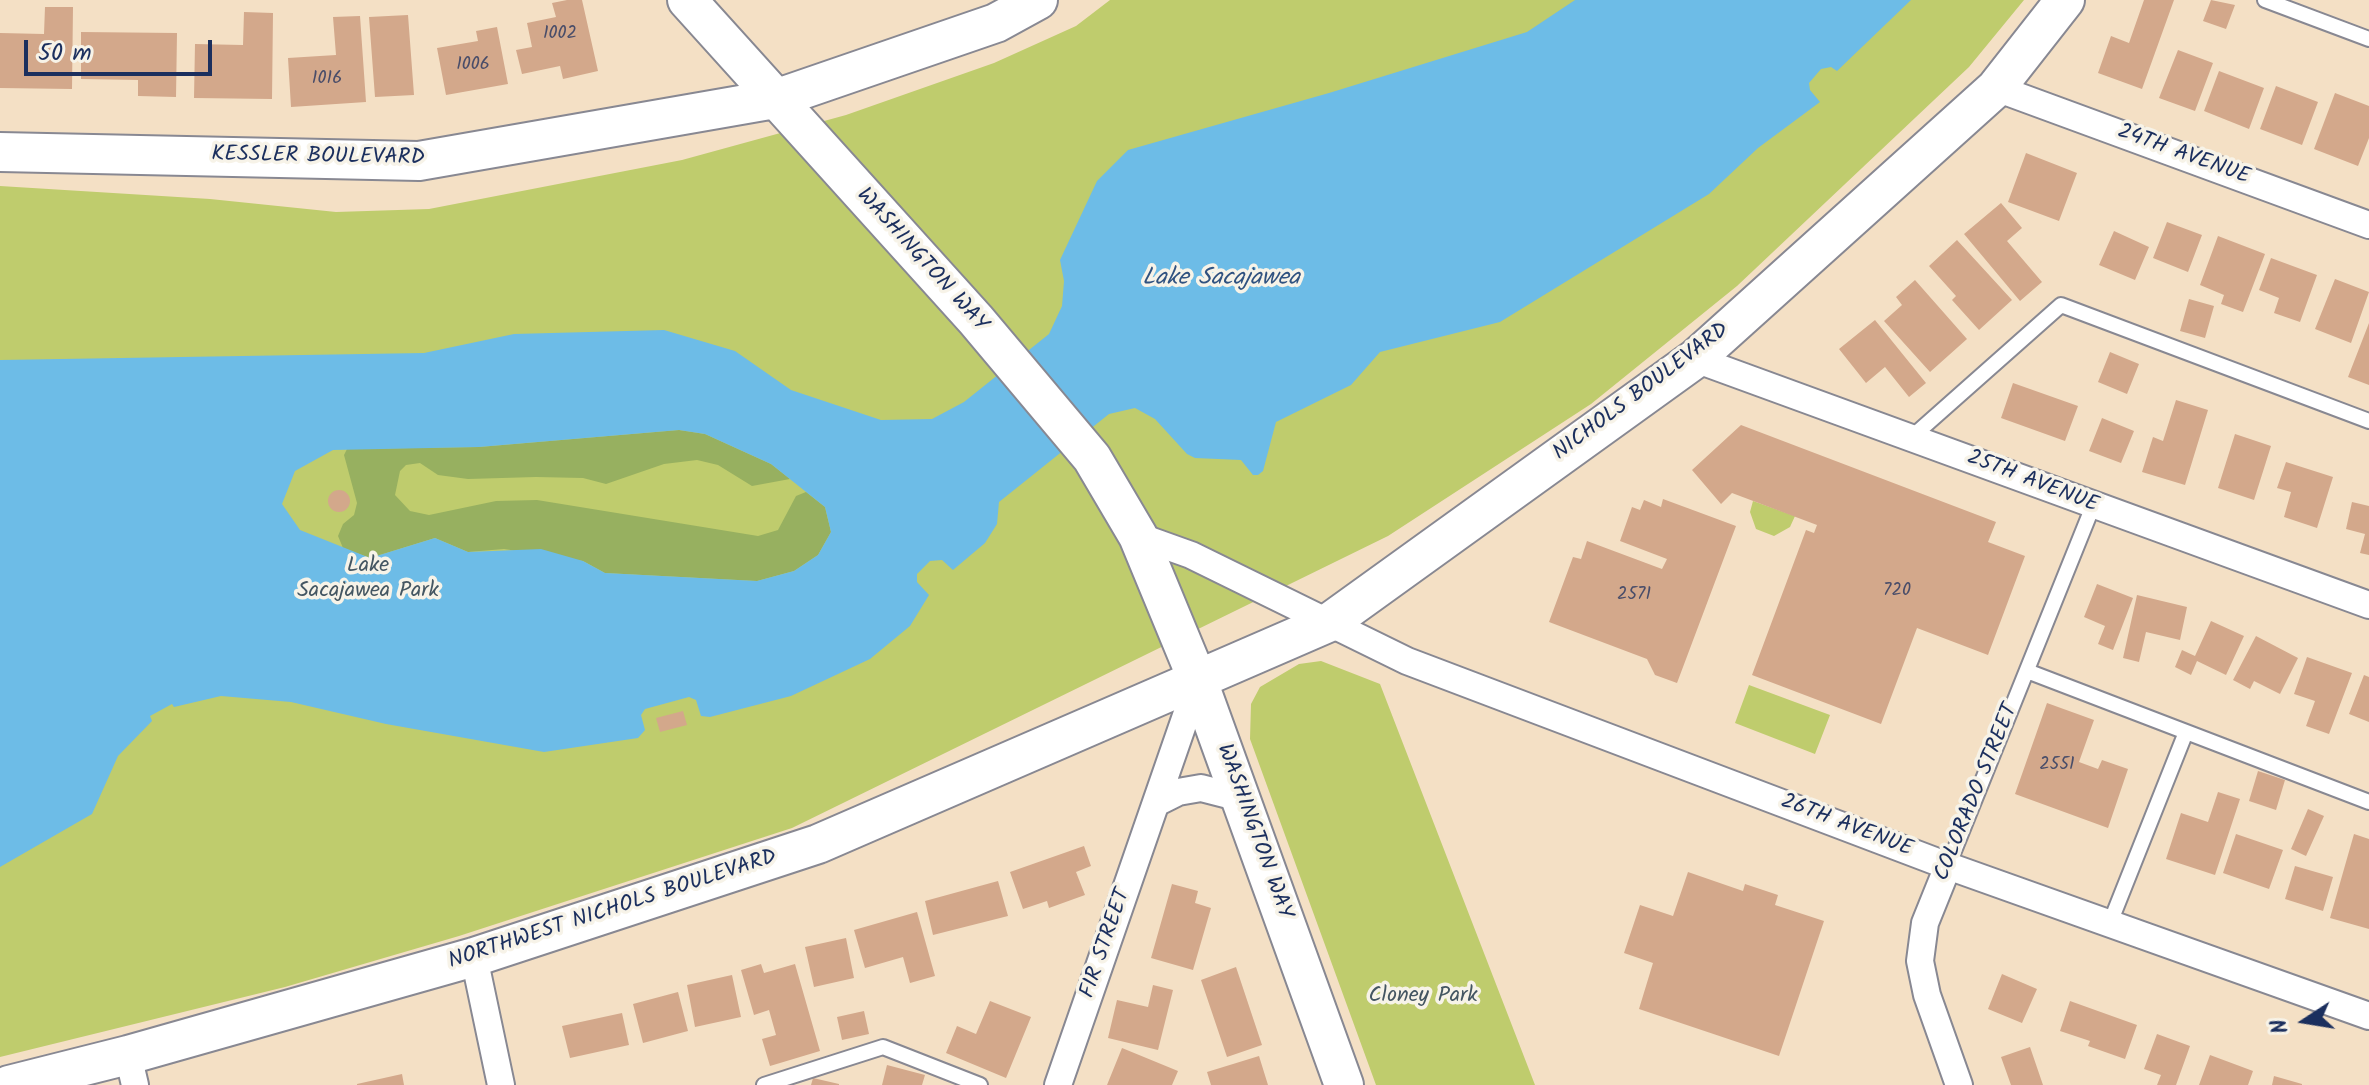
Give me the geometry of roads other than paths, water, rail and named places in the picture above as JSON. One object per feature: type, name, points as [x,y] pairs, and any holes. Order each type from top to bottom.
[{"type":"main road","name":"WASHINGTON WAY","points":[[687,0],[976,320],[1092,458],[1138,536],[1198,681],[1344,1085]]},
{"type":"main road","name":"KESSLER BOULEVARD","points":[[0,152],[419,161],[775,99],[996,23],[1038,0]]},
{"type":"main road","name":"NICHOLS BOULEVARD","points":[[1198,681],[1330,622],[1695,359],[1996,88],[2065,0]]},
{"type":"main road","name":"NORTHWEST NICHOLS BOULEVARD","points":[[9,1085],[132,1070],[818,844],[1198,681]]},
{"type":"street","name":"24TH AVENUE","points":[[1996,88],[2369,225]]},
{"type":"street","name":"25TH AVENUE","points":[[1695,359],[2369,605]]},
{"type":"street","points":[[1138,536],[1191,555],[1330,622]]},
{"type":"street","name":"26TH AVENUE","points":[[1330,622],[1407,661],[1948,866],[2369,1016]]},
{"type":"street","name":"FIR STREET","points":[[1058,1085],[1198,681]]},
{"type":"street","points":[[1156,803],[1178,792],[1201,788],[1240,798]]},
{"type":"street","name":"COLORADO STREET","points":[[1948,866],[1925,923],[1920,961],[1927,995],[1959,1085]]},
{"type":"street","points":[[474,957],[501,1085]]},
{"type":"lane","points":[[2265,0],[2369,39]]},
{"type":"lane","points":[[1912,437],[2061,305],[2369,421]]},
{"type":"lane","name":"COLORADO STREET","points":[[1948,866],[2093,506]]},
{"type":"lane","points":[[2027,671],[2369,802]]},
{"type":"lane","points":[[2110,923],[2186,732]]},
{"type":"lane","points":[[764,1085],[883,1047],[980,1085]]},
{"type":"water","name":"Lake Sacajawea","points":[[1575,0],[1911,0],[1837,71],[1831,67],[1821,69],[1809,83],[1810,90],[1820,102],[1758,148],[1709,194],[1500,322],[1380,352],[1351,385],[1276,422],[1263,471],[1258,475],[1253,475],[1241,460],[1195,458],[1187,454],[1155,419],[1135,408],[1109,414],[999,502],[997,524],[985,543],[953,570],[942,560],[930,561],[917,574],[917,582],[929,595],[910,626],[870,659],[791,696],[710,717],[701,716],[696,700],[689,697],[645,709],[641,715],[645,730],[638,738],[544,752],[386,724],[291,702],[221,696],[174,707],[172,704],[150,716],[152,721],[118,756],[92,814],[0,867],[0,360],[424,353],[514,334],[664,330],[735,351],[791,390],[881,420],[932,419],[964,402],[1049,334],[1062,306],[1064,281],[1060,260],[1097,181],[1128,150],[1527,32]],"holes":[[[679,430],[705,434],[771,464],[825,507],[831,532],[818,555],[794,571],[757,581],[605,573],[583,561],[541,549],[468,552],[435,538],[370,558],[300,530],[282,504],[295,471],[333,450],[479,447]]]},
{"type":"park label","name":"Lake Sacajawea Park","points":[[368,580]]},
{"type":"park label","name":"Cloney Park","points":[[1423,997]]}]
